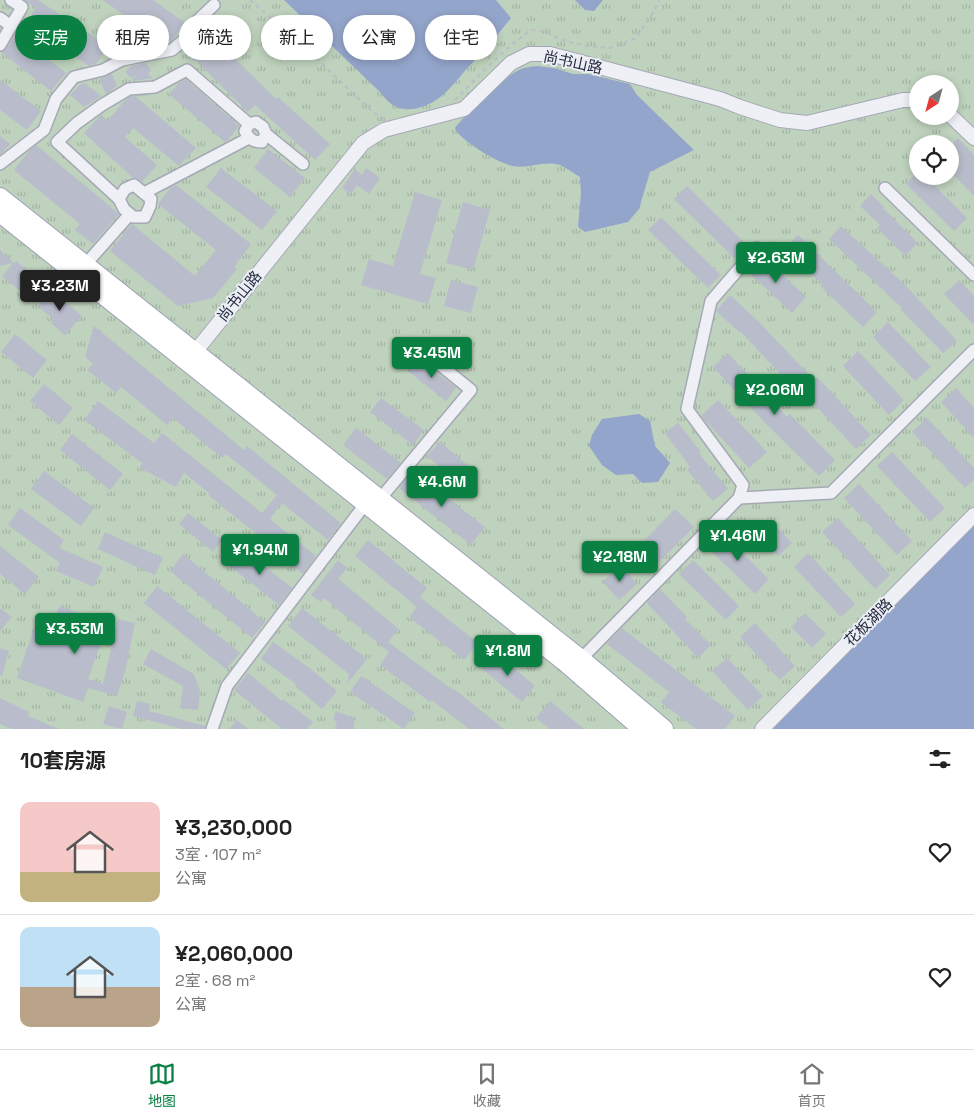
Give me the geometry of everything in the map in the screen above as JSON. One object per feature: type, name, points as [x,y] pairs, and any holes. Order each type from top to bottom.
[{"type":"main road","points":[[0,197],[194,352],[566,663],[642,729]]},
{"type":"main road","points":[[0,213],[582,660],[664,729]]},
{"type":"street","points":[[0,45],[22,7],[12,0]]},
{"type":"street","points":[[0,164],[44,130],[56,99],[74,77],[104,70],[122,60],[172,50],[186,38],[197,21],[214,5]]},
{"type":"street","points":[[0,18],[11,26]]},
{"type":"street","name":"尚书山路","points":[[194,352],[363,144],[384,130],[464,109],[511,63],[529,54],[550,54],[720,99],[780,120],[807,123],[909,100]]},
{"type":"street","points":[[120,199],[125,189],[134,185],[151,199],[145,217],[133,217],[124,209],[120,199],[57,142],[77,123],[128,89],[155,87],[187,70],[249,124]]},
{"type":"street","points":[[266,134],[262,142],[255,142],[249,138],[245,131],[249,124],[256,122],[263,127],[266,134],[303,164]]},
{"type":"street","points":[[959,124],[974,138]]},
{"type":"street","points":[[144,193],[249,138]]},
{"type":"street","points":[[885,188],[974,276]]},
{"type":"street","points":[[85,265],[130,214]]},
{"type":"street","points":[[582,660],[739,498],[743,485],[688,409],[711,301],[757,248]]},
{"type":"street","points":[[739,498],[832,493],[974,350]]},
{"type":"street","points":[[212,729],[227,686],[373,501],[471,390],[433,359]]},
{"type":"street","name":"花板湖路","points":[[762,729],[974,515]]},
{"type":"path","points":[[250,0],[302,45],[374,113],[387,120]]},
{"type":"path","points":[[453,102],[514,42],[531,30],[546,32],[565,41],[586,46],[611,48],[636,38],[659,0]]},
{"type":"green space","points":[[0,0],[974,0],[974,729],[0,729]]},
{"type":"water","points":[[284,0],[496,0],[511,18],[497,35],[497,15],[425,15],[425,60],[475,60],[452,86],[435,101],[415,109],[404,109],[396,107],[388,101],[347,60],[415,60],[415,15],[343,15],[343,57],[333,47],[333,15],[300,15]]},
{"type":"water","points":[[575,0],[603,0],[594,11],[585,10]]},
{"type":"water","points":[[537,66],[554,68],[573,74],[588,74],[630,84],[637,95],[694,150],[650,172],[639,209],[628,222],[585,232],[578,227],[581,193],[580,177],[560,165],[542,164],[519,167],[507,164],[472,145],[455,128],[477,104],[505,79],[521,69]]},
{"type":"water","points":[[639,414],[650,421],[655,446],[670,463],[658,482],[642,483],[633,474],[616,475],[602,465],[589,446],[592,435],[602,419]]},
{"type":"water","points":[[974,518],[974,729],[773,729],[795,702]]},
{"type":"building","points":[[25,0],[38,0],[61,15],[32,15],[36,8]]},
{"type":"building","points":[[103,0],[153,0],[179,19],[179,31],[169,43],[169,15],[124,15]]},
{"type":"building","points":[[87,32],[97,39],[97,60],[99,60],[96,64],[89,66],[80,60],[87,60]]},
{"type":"building","points":[[15,34],[15,60],[49,60],[66,73],[51,91],[1,52],[6,49]]},
{"type":"building","points":[[195,60],[236,60],[276,99],[278,97],[330,144],[315,160],[255,105],[248,112]]},
{"type":"building","points":[[145,63],[151,70],[148,74],[153,78],[133,81],[137,74],[131,78],[125,72],[132,66]]},
{"type":"building","points":[[112,74],[117,86],[106,94],[99,79]]},
{"type":"building","points":[[186,79],[239,126],[227,141],[225,142],[169,94],[179,83]]},
{"type":"building","points":[[0,80],[41,111],[27,130],[0,110]]},
{"type":"building","points":[[85,83],[101,96],[84,107],[70,95],[80,85]]},
{"type":"building","points":[[135,96],[196,148],[179,166],[133,128],[125,137],[157,165],[142,182],[133,178],[84,133],[101,115],[108,121],[125,100]]},
{"type":"building","points":[[0,136],[10,144],[0,155]]},
{"type":"building","points":[[959,139],[974,155],[974,196],[959,180]]},
{"type":"building","points":[[36,145],[119,214],[93,244],[75,230],[80,224],[14,170]]},
{"type":"building","points":[[268,149],[305,178],[290,197],[254,168]]},
{"type":"building","points":[[221,168],[277,211],[262,230],[206,187]]},
{"type":"building","points":[[366,168],[380,178],[369,194],[357,185],[351,194],[342,188],[355,169],[362,175]]},
{"type":"building","points":[[909,181],[909,185],[934,185],[967,218],[954,231],[906,184]]},
{"type":"building","points":[[176,185],[251,244],[234,267],[237,269],[213,298],[178,306],[110,251],[132,224],[195,276],[216,250],[158,204],[171,187]]},
{"type":"building","points":[[687,186],[748,246],[735,259],[674,199]]},
{"type":"building","points":[[415,192],[442,200],[420,274],[436,278],[428,304],[361,285],[369,259],[393,266]]},
{"type":"building","points":[[871,194],[918,243],[905,256],[877,228],[880,225],[860,206]]},
{"type":"building","points":[[463,202],[490,210],[473,270],[446,263]]},
{"type":"building","points":[[661,217],[721,275],[708,288],[648,230]]},
{"type":"building","points":[[841,226],[905,285],[957,341],[943,353],[900,309],[902,308],[829,239]]},
{"type":"building","points":[[798,235],[877,312],[863,327],[820,286],[822,284],[785,248]]},
{"type":"building","points":[[0,250],[14,263],[16,261],[48,288],[32,301],[2,276],[13,263],[0,266]]},
{"type":"building","points":[[761,254],[806,297],[792,313],[747,271]]},
{"type":"building","points":[[451,280],[478,287],[471,313],[444,306]]},
{"type":"building","points":[[959,280],[974,296],[974,325],[944,294]]},
{"type":"building","points":[[51,290],[82,316],[65,335],[51,323],[54,320],[38,306]]},
{"type":"building","points":[[730,295],[759,322],[815,381],[818,378],[871,435],[856,449],[800,389],[797,392],[740,331],[716,311]]},
{"type":"building","points":[[888,322],[931,367],[915,381],[873,337]]},
{"type":"building","points":[[94,326],[244,450],[247,446],[341,523],[328,540],[282,503],[270,519],[316,556],[303,574],[258,538],[259,536],[184,473],[176,487],[140,468],[142,463],[84,420],[98,401],[154,443],[162,433],[262,513],[277,495],[226,454],[222,458],[173,418],[167,425],[121,387],[116,393],[87,370],[93,364],[85,357]]},
{"type":"building","points":[[15,334],[47,360],[33,378],[1,352]]},
{"type":"building","points":[[858,351],[904,400],[889,415],[843,366]]},
{"type":"building","points":[[728,353],[787,417],[790,414],[835,460],[819,476],[766,424],[713,367]]},
{"type":"building","points":[[418,357],[456,388],[446,401],[408,371]]},
{"type":"building","points":[[44,384],[73,408],[59,425],[30,401]]},
{"type":"building","points":[[956,388],[974,408],[974,438],[941,402]]},
{"type":"building","points":[[381,398],[424,430],[413,445],[370,412]]},
{"type":"building","points":[[718,400],[767,452],[749,468],[701,416]]},
{"type":"building","points":[[927,418],[974,468],[974,480],[965,488],[912,432]]},
{"type":"building","points":[[678,423],[701,452],[699,454],[728,489],[713,501],[687,470],[690,467],[665,433]]},
{"type":"building","points":[[356,428],[401,463],[387,479],[343,445]]},
{"type":"building","points":[[72,434],[123,474],[110,490],[60,450]]},
{"type":"building","points":[[440,442],[472,469],[460,483],[427,456]]},
{"type":"building","points":[[892,452],[945,508],[930,522],[877,466]]},
{"type":"building","points":[[44,471],[94,508],[81,526],[31,489]]},
{"type":"building","points":[[413,471],[485,527],[471,545],[399,488]]},
{"type":"building","points":[[859,484],[912,541],[897,555],[844,498]]},
{"type":"building","points":[[20,508],[64,540],[59,548],[103,567],[94,587],[56,571],[60,563],[8,525]]},
{"type":"building","points":[[675,509],[694,527],[653,568],[634,551]]},
{"type":"building","points":[[188,513],[222,540],[213,552],[179,524]]},
{"type":"building","points":[[768,518],[792,543],[778,556],[755,531]]},
{"type":"building","points":[[838,518],[890,575],[875,589],[822,532]]},
{"type":"building","points":[[720,531],[769,579],[755,594],[706,546]]},
{"type":"building","points":[[105,532],[163,558],[155,575],[98,549]]},
{"type":"building","points":[[368,540],[427,588],[420,597],[478,643],[464,660],[409,617],[417,607],[355,556]]},
{"type":"building","points":[[0,546],[39,577],[25,594],[0,574]]},
{"type":"building","points":[[241,547],[292,588],[279,605],[227,564]]},
{"type":"building","points":[[808,553],[855,604],[841,617],[794,567]]},
{"type":"building","points":[[183,554],[265,622],[252,638],[170,571]]},
{"type":"building","points":[[338,560],[347,568],[338,579],[399,629],[388,642],[454,689],[504,729],[469,729],[432,700],[430,702],[380,665],[389,652],[324,598],[321,602],[311,595]]},
{"type":"building","points":[[693,560],[739,606],[726,620],[679,574]]},
{"type":"building","points":[[621,565],[637,584],[619,600],[603,582]]},
{"type":"building","points":[[157,586],[240,653],[226,669],[144,603]]},
{"type":"building","points":[[660,589],[687,617],[685,619],[711,645],[698,658],[647,603]]},
{"type":"building","points":[[59,606],[108,623],[88,679],[103,684],[118,619],[135,623],[125,672],[117,696],[88,688],[83,702],[17,678],[35,625],[50,631]]},
{"type":"building","points":[[0,608],[12,617],[0,631]]},
{"type":"building","points":[[302,608],[367,659],[347,684],[349,674],[288,626]]},
{"type":"building","points":[[805,613],[826,634],[812,648],[791,627]]},
{"type":"building","points":[[755,623],[795,666],[780,680],[740,637]]},
{"type":"building","points":[[622,628],[735,716],[725,729],[696,729],[661,702],[669,692],[607,644]]},
{"type":"building","points":[[273,642],[311,669],[337,691],[322,709],[295,686],[296,684],[261,659]]},
{"type":"building","points":[[0,648],[9,651],[2,676],[0,675]]},
{"type":"building","points":[[151,649],[194,674],[200,691],[198,710],[180,708],[183,686],[143,664]]},
{"type":"building","points":[[495,652],[535,686],[522,702],[481,668]]},
{"type":"building","points":[[727,658],[763,696],[748,710],[712,671]]},
{"type":"building","points":[[248,673],[282,701],[283,699],[313,722],[307,729],[282,729],[234,690]]},
{"type":"building","points":[[361,676],[415,713],[404,729],[350,692]]},
{"type":"building","points":[[0,698],[29,712],[28,716],[59,729],[11,729],[0,724]]},
{"type":"building","points":[[137,701],[150,704],[149,711],[205,726],[205,729],[182,729],[133,716]]},
{"type":"building","points":[[550,701],[584,729],[550,729],[536,718]]},
{"type":"building","points":[[109,706],[127,712],[122,729],[103,724]]},
{"type":"building","points":[[336,711],[354,718],[354,729],[335,729],[337,721],[333,720]]},
{"type":"building","points":[[237,720],[248,729],[229,729]]}]
